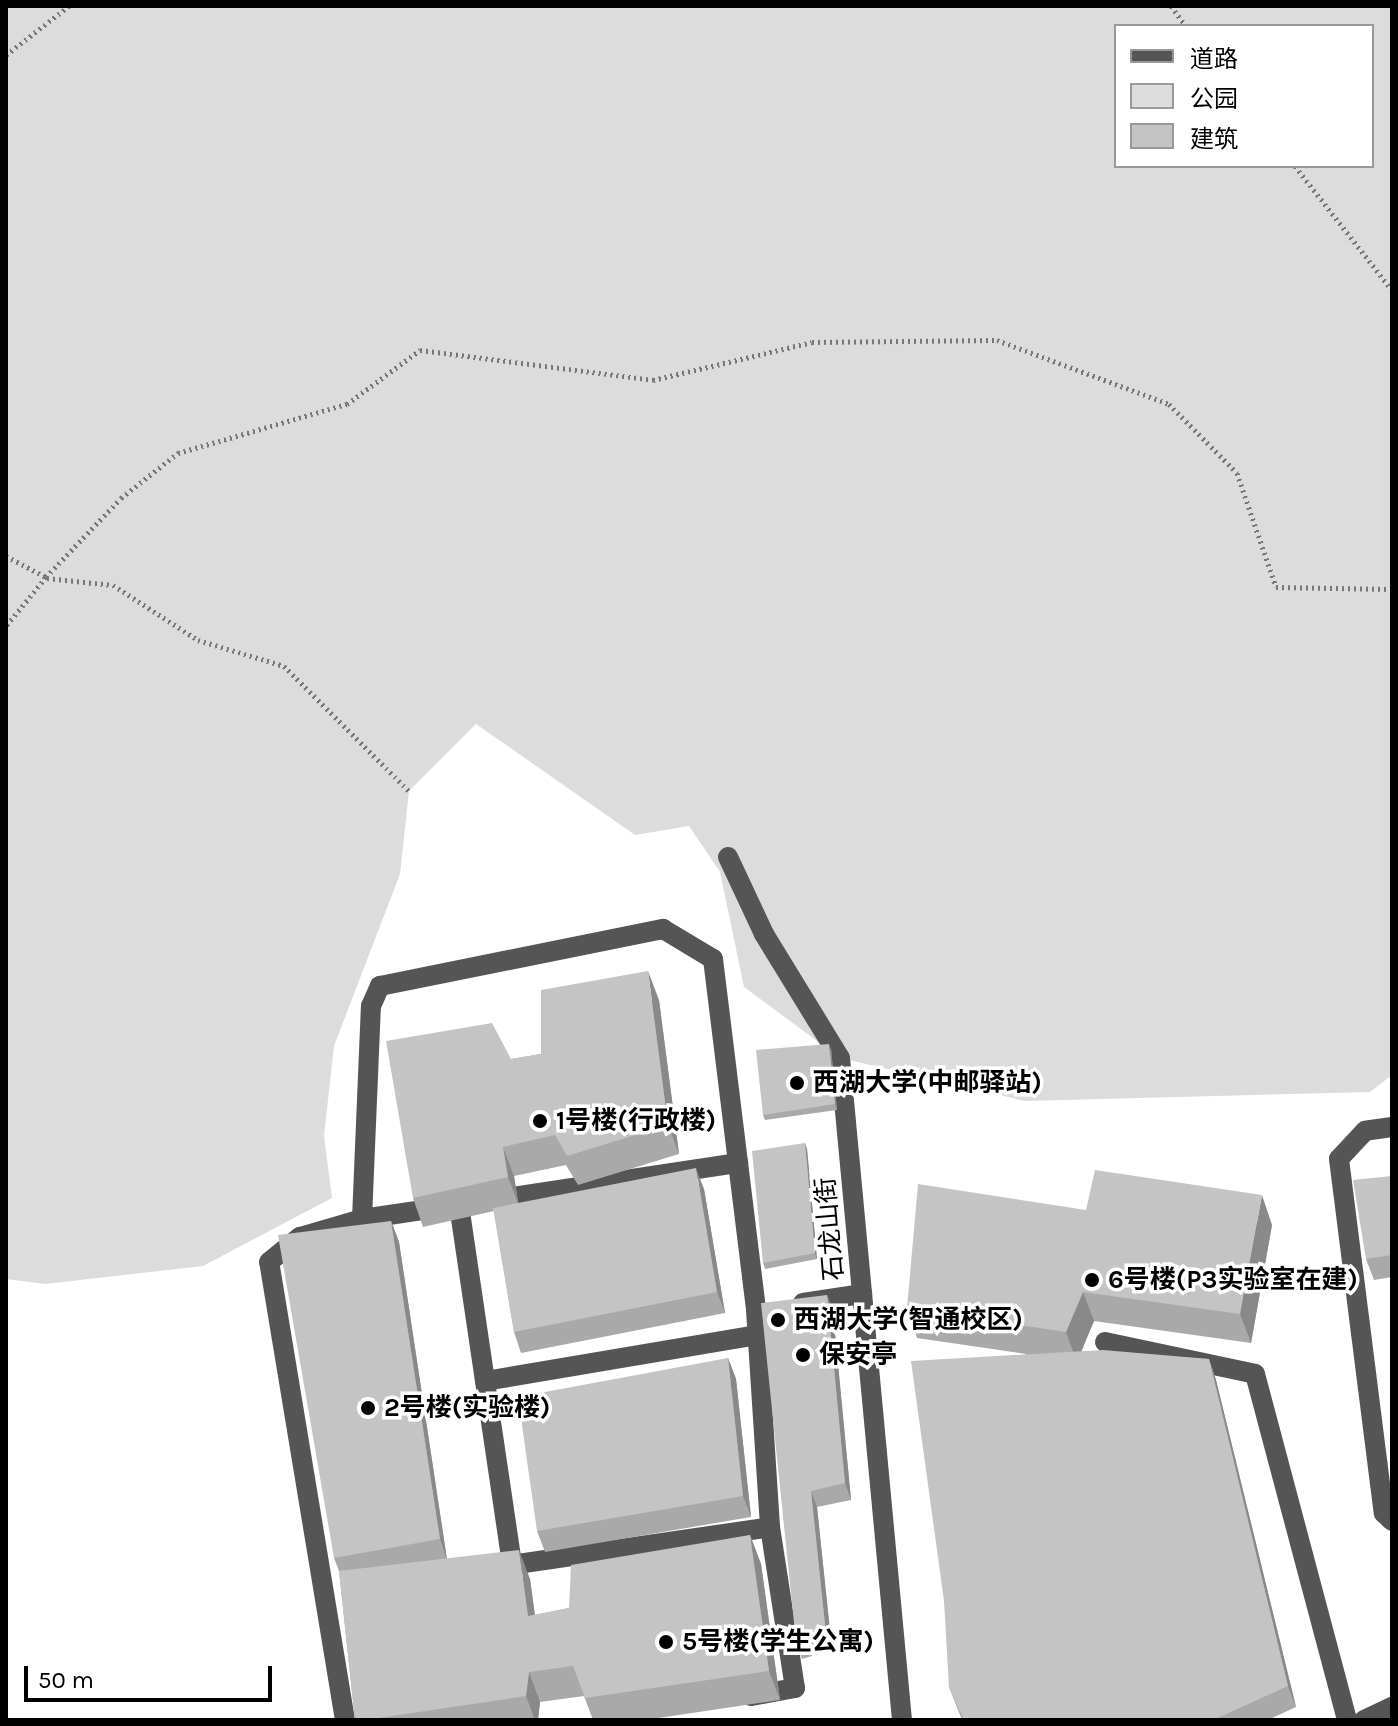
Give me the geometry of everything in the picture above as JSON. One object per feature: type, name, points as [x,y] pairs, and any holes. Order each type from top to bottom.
[{"type":"street","name":"石龙山街","points":[[728,857],[764,934],[840,1058],[902,1720]]},
{"type":"street","points":[[362,1219],[371,1006],[380,986],[663,929],[713,959],[738,1163],[772,1308],[758,1335],[770,1527],[795,1688],[722,1701]]},
{"type":"street","points":[[1392,1127],[1365,1131],[1339,1159],[1384,1513],[1392,1521]]},
{"type":"street","points":[[345,1720],[331,1592],[269,1262],[300,1237],[362,1219],[738,1163]]},
{"type":"street","points":[[459,1205],[512,1565]]},
{"type":"street","points":[[772,1308],[862,1294]]},
{"type":"street","points":[[485,1381],[758,1335]]},
{"type":"street","points":[[1105,1342],[1255,1374],[1347,1720]]},
{"type":"street","points":[[480,1570],[770,1527]]},
{"type":"street","points":[[1364,1720],[1392,1707]]},
{"type":"path","points":[[6,55],[69,6]]},
{"type":"path","points":[[1171,6],[1184,24]]},
{"type":"path","points":[[1297,168],[1392,290]]},
{"type":"path","points":[[6,626],[46,577],[121,498],[178,453],[347,404],[420,350],[653,380],[812,342],[997,340],[1169,404],[1237,473],[1276,587],[1392,589]]},
{"type":"path","points":[[6,556],[46,577],[113,585],[198,640],[284,666],[409,791]]},
{"type":"green space","points":[[6,6],[1392,6],[1392,1075],[1370,1092],[1025,1101],[840,1058],[744,987],[720,872],[689,826],[635,835],[476,724],[409,791],[400,874],[334,1046],[324,1136],[332,1198],[203,1266],[45,1284],[6,1279]]},
{"type":"building","name":"1号楼(行政楼)","points":[[648,971],[668,1125],[567,1156],[555,1135],[503,1147],[508,1177],[413,1198],[386,1041],[492,1023],[511,1059],[541,1054],[541,990]]},
{"type":"building","name":"西湖大学(中邮驿站)","points":[[829,1044],[835,1104],[763,1115],[756,1050]]},
{"type":"building","points":[[805,1143],[815,1253],[763,1263],[752,1151]]},
{"type":"building","points":[[696,1168],[717,1292],[514,1332],[493,1208]]},
{"type":"building","name":"6号楼(P3实验室在建)","points":[[1095,1170],[1262,1195],[1240,1314],[1083,1292],[1066,1332],[907,1308],[918,1184],[1086,1210]]},
{"type":"building","points":[[1392,1176],[1392,1255],[1366,1259],[1353,1180]]},
{"type":"building","name":"2号楼(实验楼)","points":[[391,1221],[440,1539],[334,1558],[278,1235]]},
{"type":"building","points":[[827,1295],[845,1483],[811,1491],[826,1634],[796,1642],[761,1303]]},
{"type":"building","points":[[1103,1350],[1209,1359],[1288,1686],[1213,1720],[964,1720],[949,1687],[944,1601],[911,1361]]},
{"type":"building","points":[[728,1358],[743,1496],[537,1531],[518,1397]]},
{"type":"building","name":"5号楼(学生公寓)","points":[[750,1535],[769,1671],[585,1698],[573,1666],[529,1672],[526,1696],[355,1720],[339,1571],[519,1550],[528,1616],[569,1608],[571,1565]]},
{"type":"place","name":"西湖大学(中邮驿站)","points":[[797,1083]]},
{"type":"place","name":"1号楼(行政楼)","points":[[540,1121]]},
{"type":"place","name":"6号楼(P3实验室在建)","points":[[1092,1280]]},
{"type":"place","name":"西湖大学(智通校区)","points":[[778,1320]]},
{"type":"place","name":"保安亭","points":[[803,1355]]},
{"type":"place","name":"2号楼(实验楼)","points":[[368,1408]]},
{"type":"place","name":"5号楼(学生公寓)","points":[[666,1642]]}]
